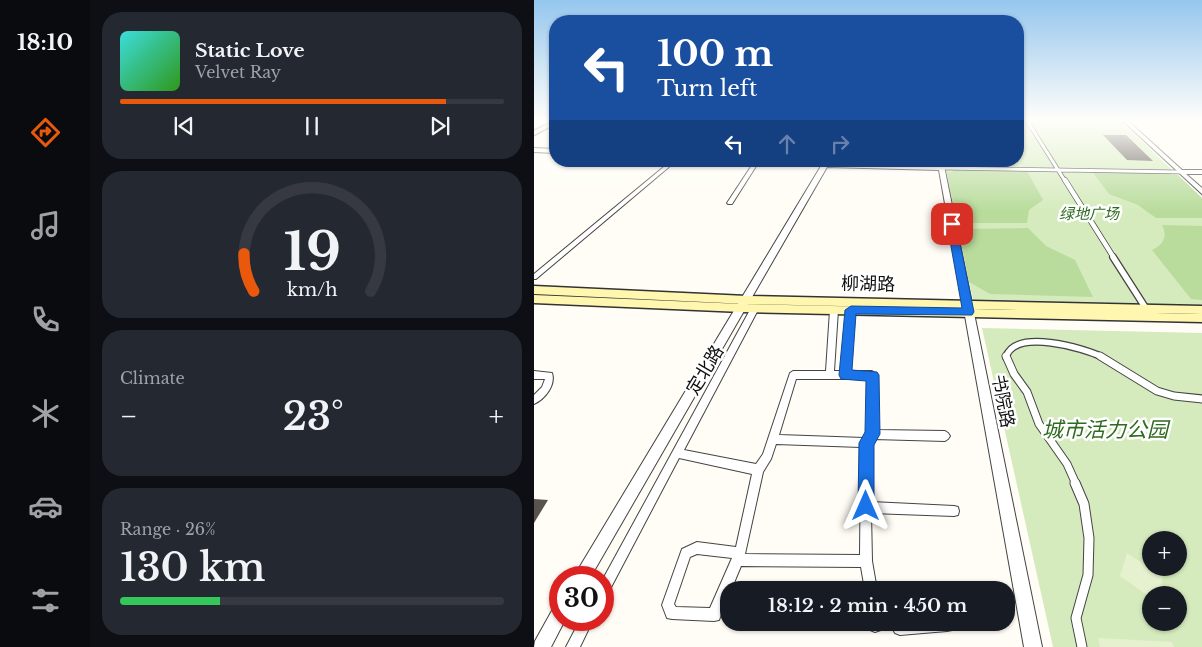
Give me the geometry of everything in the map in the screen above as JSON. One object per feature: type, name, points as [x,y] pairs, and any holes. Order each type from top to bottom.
[{"type":"main road","name":"柳湖路","points":[[534,290],[744,304],[755,308],[851,310],[1145,307],[1202,310]]},
{"type":"main road","name":"柳湖路","points":[[534,299],[968,308],[1202,318]]},
{"type":"street","points":[[1045,150],[1145,307]]},
{"type":"street","points":[[1157,150],[1202,193]]},
{"type":"street","points":[[534,277],[667,167]]},
{"type":"street","points":[[730,203],[753,167]]},
{"type":"street","name":"定北路","points":[[588,566],[744,304],[823,167]]},
{"type":"street","name":"书院路","points":[[940,167],[1033,647]]},
{"type":"street","points":[[998,167],[1202,172]]},
{"type":"street","points":[[614,570],[755,308]]},
{"type":"street","points":[[830,375],[834,310]]},
{"type":"street","points":[[846,375],[851,310]]},
{"type":"street","points":[[1082,647],[1076,618],[1088,575],[1089,538],[1084,504],[1067,464],[1039,424],[1028,392],[1014,374],[1006,356],[1009,350],[1024,344],[1042,342],[1062,343],[1106,359],[1129,376],[1160,392],[1202,399]]},
{"type":"street","points":[[534,375],[549,376],[550,381],[545,390],[534,400]]},
{"type":"street","points":[[866,561],[738,556],[697,548],[686,553],[668,605],[672,614],[714,615],[738,556],[758,470],[767,456],[793,375],[872,375],[872,434],[866,443],[866,561],[870,581]]},
{"type":"street","points":[[872,434],[945,436]]},
{"type":"street","points":[[772,440],[866,443]]},
{"type":"street","points":[[677,453],[758,470]]},
{"type":"street","points":[[866,506],[954,510]]},
{"type":"street","points":[[541,647],[550,631]]},
{"type":"street","points":[[573,647],[582,631]]},
{"type":"green space","name":"绿地广场","points":[[1024,150],[1151,150],[1202,198],[1202,307],[973,300],[945,167],[1024,167]]},
{"type":"green space","points":[[1026,169],[1043,200],[1029,210],[1027,223],[964,223],[963,219],[956,218],[947,172],[953,172],[953,170]]},
{"type":"green space","points":[[1091,170],[1168,172],[1172,175],[1178,175],[1202,198],[1202,218],[1156,218],[1138,205],[1109,194]]},
{"type":"green space","points":[[1162,225],[1202,226],[1202,300],[1191,299],[1152,250],[1162,243],[1165,233]]},
{"type":"green space","points":[[1028,228],[1046,246],[1075,260],[1093,297],[990,294],[969,282],[959,232],[966,232],[966,229]]},
{"type":"green space","name":"城市活力公园","points":[[982,328],[1202,333],[1202,647],[1053,647]]},
{"type":"green space","points":[[1127,553],[1142,563],[1142,576],[1163,577],[1161,586],[1142,586],[1142,591],[1120,576]]},
{"type":"green space","points":[[1098,638],[1172,642],[1174,647],[1100,647]]},
{"type":"building","points":[[1118,150],[1142,150],[1153,161],[1127,160]]},
{"type":"building","points":[[534,499],[548,500],[534,523]]},
{"type":"route","points":[[866,506],[866,443],[872,434],[872,375],[846,375],[851,310],[968,312],[952,224]]}]
